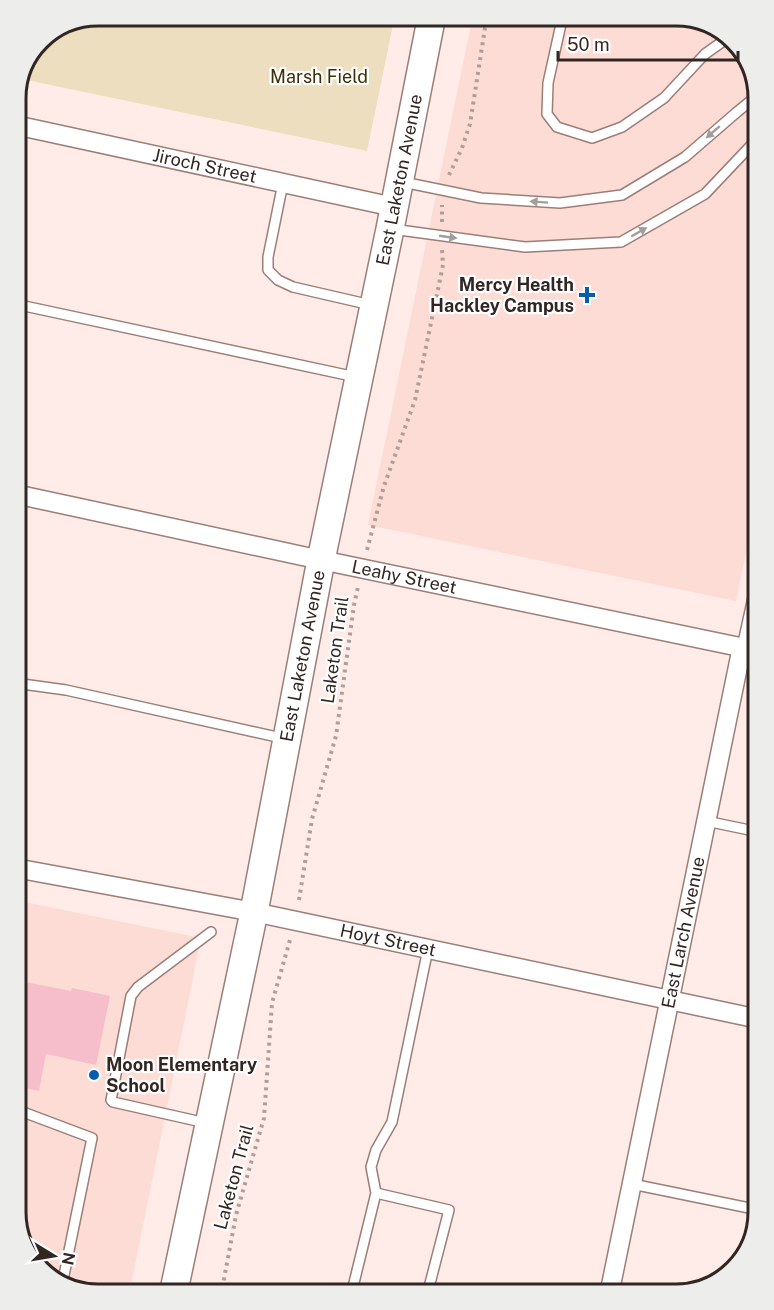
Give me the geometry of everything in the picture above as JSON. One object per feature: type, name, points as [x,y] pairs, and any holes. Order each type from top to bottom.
[{"type":"main road","name":"East Laketon Avenue","points":[[175,1284],[254,912],[321,560],[430,26]]},
{"type":"street","name":"Jiroch Street","points":[[26,127],[394,206]]},
{"type":"street","name":"Leahy Street","points":[[26,496],[748,648]]},
{"type":"street","name":"East Larch Avenue","points":[[611,1284],[706,821],[748,660]]},
{"type":"street","name":"Hoyt Street","points":[[26,870],[254,912],[748,1017]]},
{"type":"lane","points":[[561,26],[548,83],[547,114],[557,128],[592,138],[622,127],[664,98],[705,54],[722,42]]},
{"type":"lane","points":[[394,206],[442,190],[481,198],[560,203],[622,195],[685,157],[748,103]]},
{"type":"lane","points":[[394,206],[441,236],[525,247],[621,242],[705,194],[748,148]]},
{"type":"lane","points":[[284,183],[268,256],[268,270],[278,280],[293,287],[373,305]]},
{"type":"lane","points":[[26,306],[358,377]]},
{"type":"lane","points":[[26,685],[66,690],[286,739]]},
{"type":"lane","points":[[706,821],[748,830]]},
{"type":"lane","points":[[209,1123],[111,1100],[131,996],[138,987],[211,933]]},
{"type":"lane","points":[[354,1284],[376,1193],[371,1167],[376,1150],[392,1122],[428,949]]},
{"type":"lane","points":[[26,1113],[92,1138],[64,1276]]},
{"type":"lane","points":[[632,1184],[748,1208]]},
{"type":"lane","points":[[376,1193],[449,1210],[430,1284]]},
{"type":"path","name":"Laketon Trail","points":[[223,1284],[236,1215],[264,1118],[272,1003],[296,921],[312,819],[336,736],[354,605],[384,486],[415,400],[443,265],[442,190],[462,148],[470,124],[486,26]]},
{"type":"shaded area","name":"Mercy Health Hackley Campus","points":[[471,26],[681,26],[699,29],[724,43],[741,66],[748,88],[748,544],[736,601],[368,525]]},
{"type":"shaded area","name":"Moon Elementary School","points":[[26,902],[201,938],[131,1284],[93,1284],[75,1281],[50,1267],[43,1260],[33,1244],[27,1226]]},
{"type":"green space","name":"Marsh Field","points":[[393,26],[367,151],[28,79],[40,54],[50,43],[70,31],[84,27]]},
{"type":"building","points":[[26,982],[110,996],[96,1065],[46,1054],[39,1091],[26,1088]]},
{"type":"place","name":"Mercy Health Hackley Campus","points":[[587,295]]},
{"type":"place","name":"Moon Elementary School","points":[[94,1075]]}]
